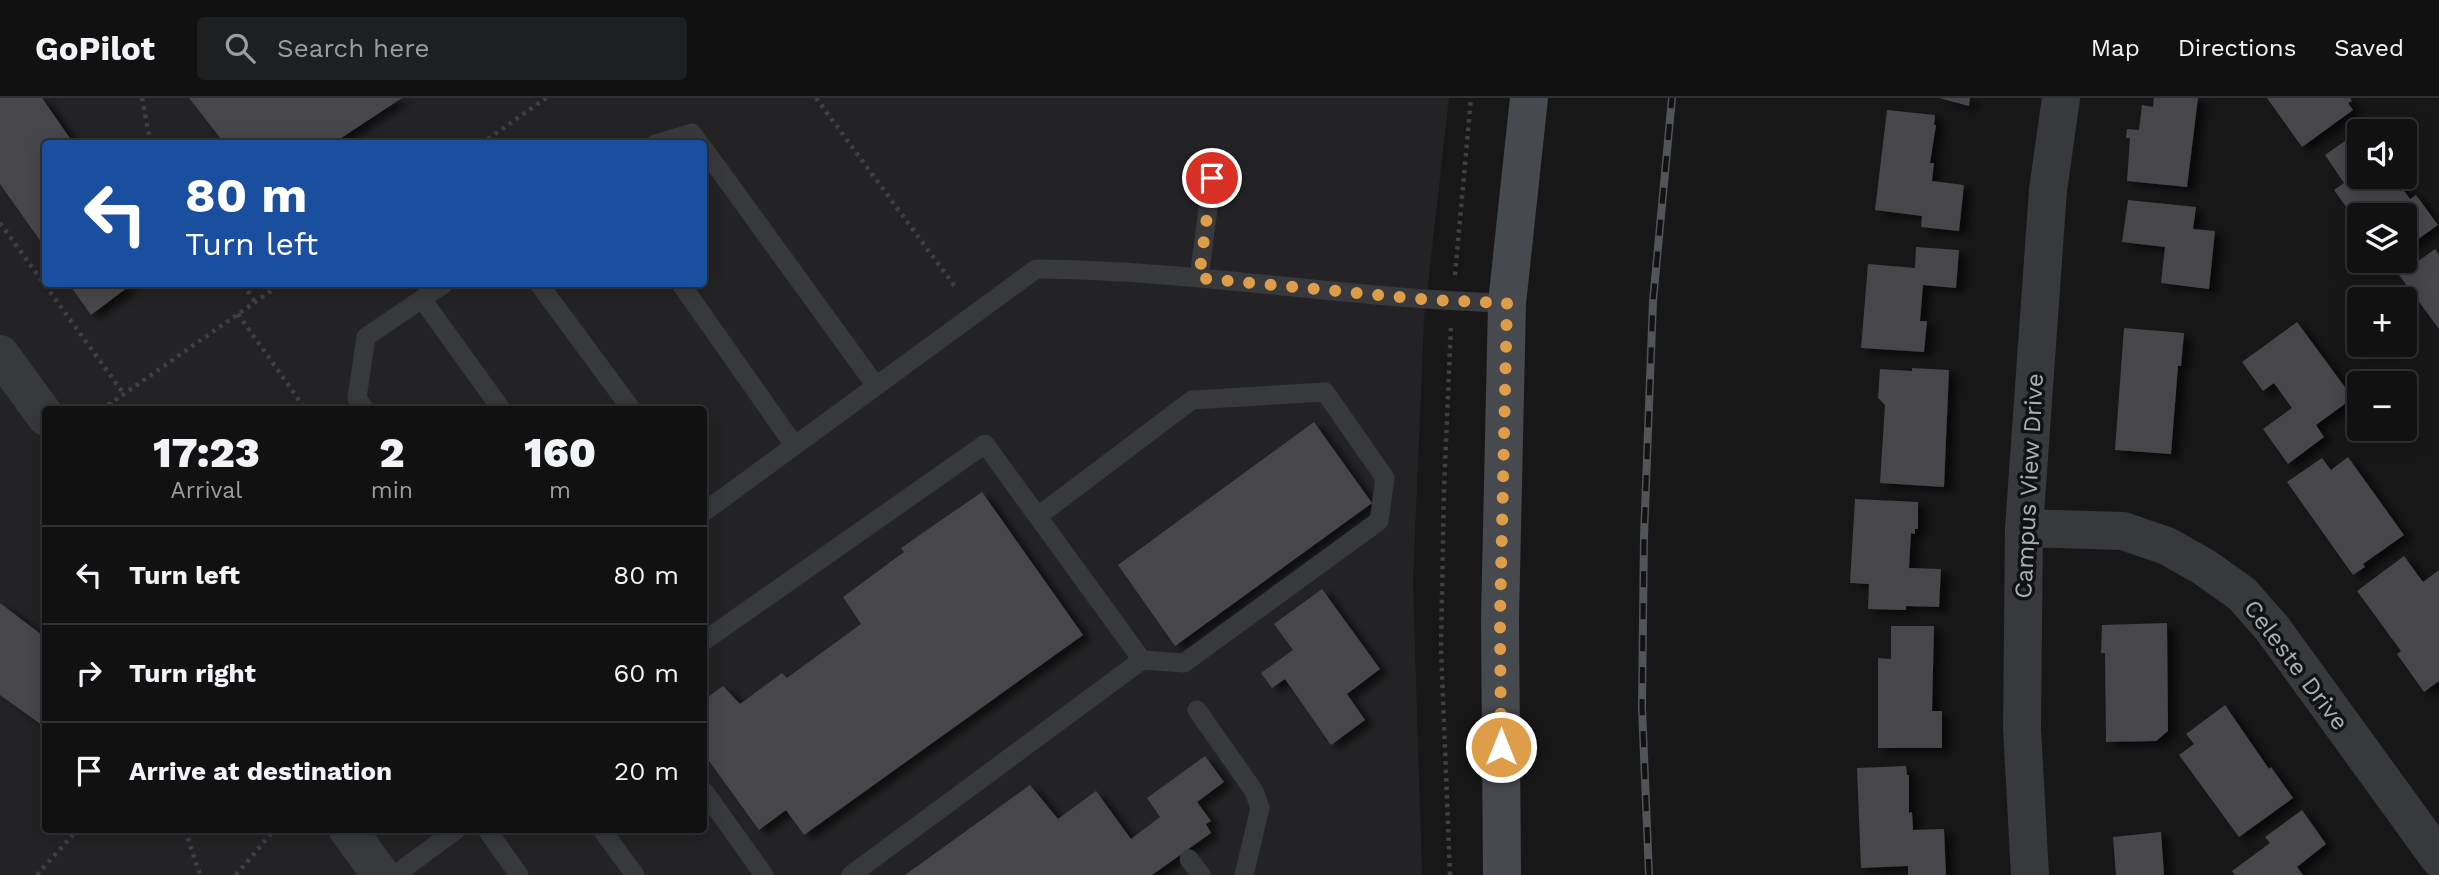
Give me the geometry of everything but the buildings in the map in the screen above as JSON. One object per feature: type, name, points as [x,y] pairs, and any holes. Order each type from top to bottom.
[{"type":"main road","points":[[1502,875],[1500,619],[1507,303],[1529,98]]},
{"type":"street","name":"Campus View Drive","points":[[2030,875],[2022,728],[2024,528],[2048,191],[2061,98]]},
{"type":"street","points":[[0,354],[42,412]]},
{"type":"street","name":"Celeste Drive","points":[[2024,528],[2123,531],[2167,546],[2204,567],[2242,594],[2272,628],[2439,858]]},
{"type":"street","points":[[350,833],[381,875]]},
{"type":"lane","points":[[667,140],[692,132],[697,140]]},
{"type":"lane","points":[[707,153],[876,386]]},
{"type":"lane","points":[[1199,278],[1212,178]]},
{"type":"lane","points":[[707,508],[1036,269],[1105,269],[1432,300],[1507,303]]},
{"type":"lane","points":[[362,406],[357,398],[366,337],[440,287]]},
{"type":"lane","points":[[541,287],[629,406]]},
{"type":"lane","points":[[683,287],[794,445]]},
{"type":"lane","points":[[422,299],[499,406]]},
{"type":"lane","points":[[851,875],[1142,660],[1184,663],[1379,521],[1385,478],[1325,392],[1192,400],[1038,516]]},
{"type":"lane","points":[[707,639],[985,444],[1142,660]]},
{"type":"lane","points":[[1197,710],[1254,791],[1260,808],[1244,875]]},
{"type":"lane","points":[[707,795],[764,875]]},
{"type":"lane","points":[[395,875],[452,833]]},
{"type":"lane","points":[[489,833],[519,875]]},
{"type":"lane","points":[[604,833],[635,875]]},
{"type":"lane","points":[[1189,859],[1201,875]]},
{"type":"path","points":[[142,98],[152,140]]},
{"type":"path","points":[[487,140],[546,98]]},
{"type":"path","points":[[816,98],[957,288]]},
{"type":"path","points":[[1456,259],[1471,98]]},
{"type":"path","points":[[0,223],[42,281]]},
{"type":"path","points":[[46,287],[124,394]]},
{"type":"path","points":[[245,287],[255,302]]},
{"type":"path","points":[[106,406],[277,287]]},
{"type":"path","points":[[238,314],[303,406]]},
{"type":"path","points":[[1450,335],[1441,648],[1450,875]]},
{"type":"path","points":[[37,875],[74,833]]},
{"type":"path","points":[[186,833],[200,875]]},
{"type":"path","points":[[236,875],[271,833]]},
{"type":"shaded area","points":[[0,98],[1449,98],[1424,319],[1413,582],[1422,875],[0,875]]},
{"type":"railway","points":[[1649,875],[1642,707],[1644,536],[1653,301],[1672,98]]},
{"type":"route","points":[[1212,178],[1199,278],[1453,302],[1507,303],[1500,619],[1501,747]]}]
